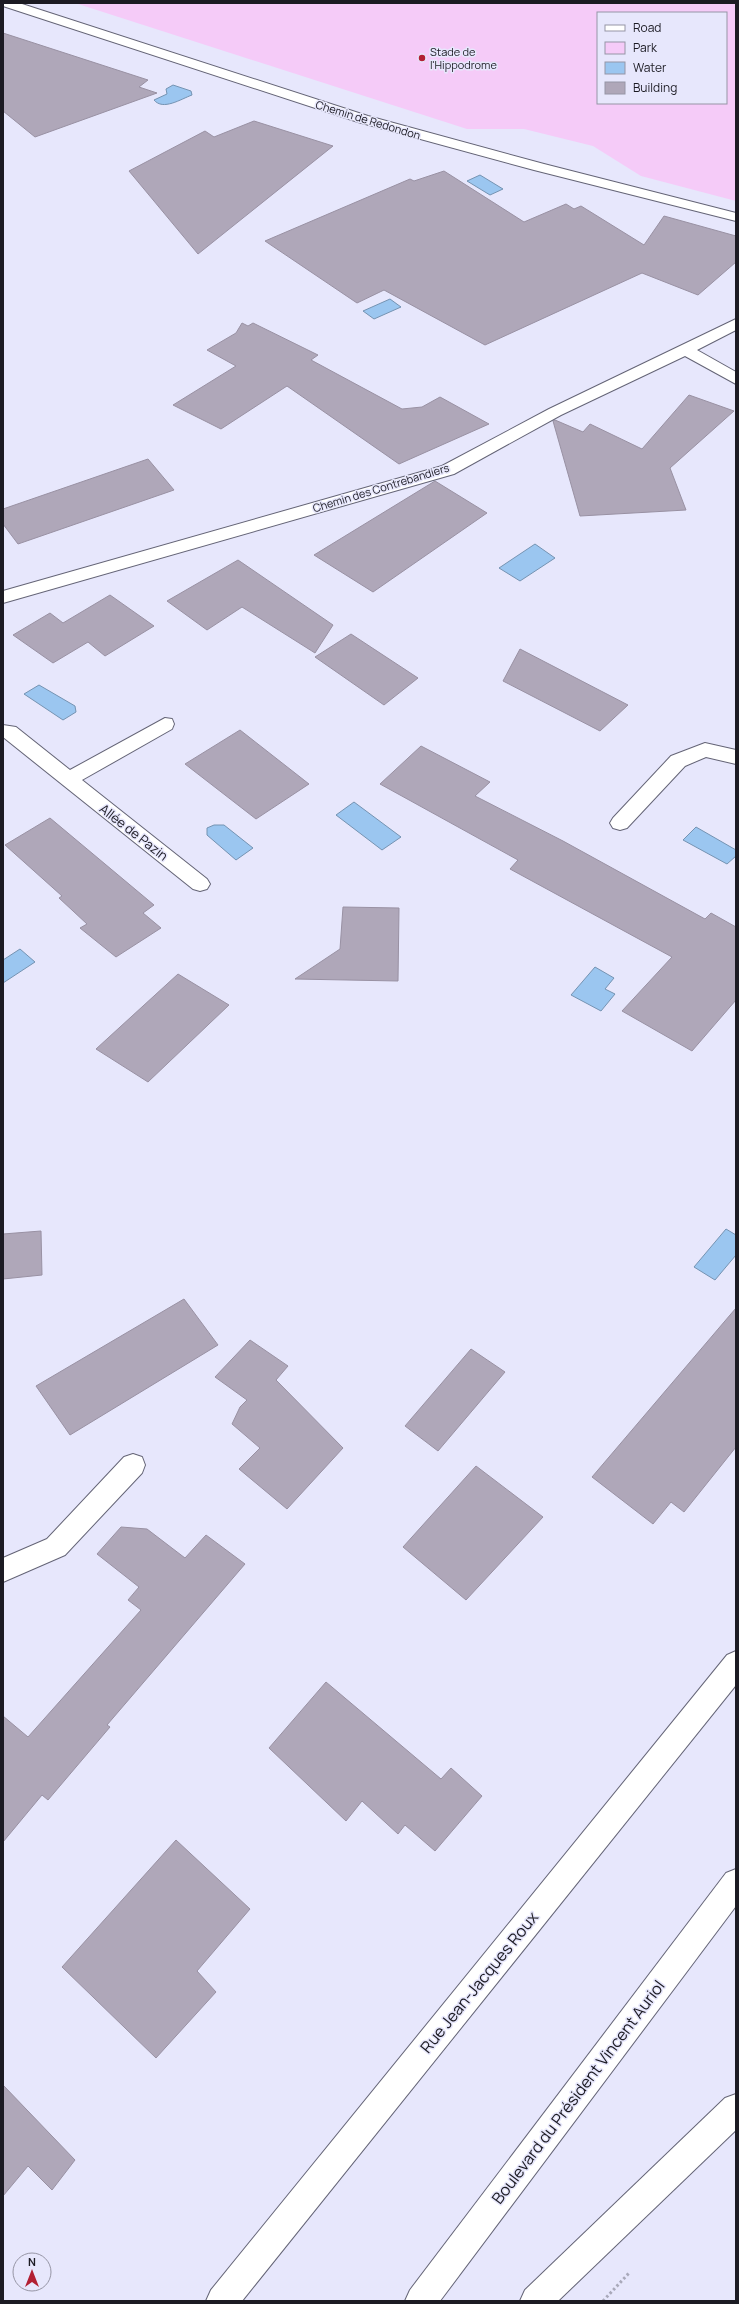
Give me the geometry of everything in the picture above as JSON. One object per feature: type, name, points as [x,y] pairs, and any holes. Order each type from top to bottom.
[{"type":"street","name":"Chemin de Redondon","points":[[6,3],[363,119],[532,165],[736,217]]},
{"type":"street","name":"Chemin des Contrebandiers","points":[[3,597],[448,470],[555,412],[686,350],[736,324]]},
{"type":"street","points":[[686,350],[736,379]]},
{"type":"street","points":[[68,780],[165,724]]},
{"type":"street","name":"Allée de Pazin","points":[[3,731],[9,732],[200,884]]},
{"type":"street","points":[[620,823],[678,761],[705,750],[736,757]]},
{"type":"street","points":[[3,1570],[56,1548],[133,1465]]},
{"type":"street","name":"Rue Jean-Jacques Roux","points":[[222,2301],[736,1664]]},
{"type":"street","name":"Boulevard du Président Vincent Auriol","points":[[421,2301],[736,1883]]},
{"type":"street","points":[[536,2301],[736,2109]]},
{"type":"green space","name":"Stade de l'Hippodrome","points":[[75,3],[736,3],[736,201],[641,176],[593,146],[524,129],[467,129]]},
{"type":"water","points":[[173,85],[191,91],[192,95],[167,104],[158,103],[154,100],[167,94],[166,89]]},
{"type":"water","points":[[480,175],[503,189],[490,195],[467,181]]},
{"type":"water","points":[[390,299],[401,307],[374,319],[363,311]]},
{"type":"water","points":[[535,544],[555,558],[520,581],[499,568]]},
{"type":"water","points":[[39,685],[75,706],[76,712],[63,720],[24,694]]},
{"type":"water","points":[[354,802],[401,837],[382,850],[336,815]]},
{"type":"water","points":[[214,825],[224,825],[253,848],[236,860],[207,835],[207,828]]},
{"type":"water","points":[[696,827],[736,850],[736,856],[727,864],[683,840]]},
{"type":"water","points":[[20,949],[35,962],[3,983],[3,960]]},
{"type":"water","points":[[595,967],[614,978],[605,989],[615,994],[601,1011],[571,995]]},
{"type":"water","points":[[726,1229],[736,1235],[736,1255],[715,1280],[694,1267]]},
{"type":"building","points":[[3,33],[148,80],[139,87],[157,93],[35,137],[3,111]]},
{"type":"building","points":[[254,121],[333,146],[198,254],[129,171],[205,131],[214,137]]},
{"type":"building","points":[[444,171],[524,222],[566,204],[574,209],[581,206],[644,245],[664,216],[736,236],[736,262],[698,295],[642,273],[485,345],[384,290],[357,303],[265,241],[410,179],[414,181]]},
{"type":"building","points":[[242,323],[248,326],[253,323],[318,355],[311,360],[402,409],[422,407],[440,397],[489,424],[399,464],[287,386],[221,429],[173,405],[236,366],[207,350],[236,333]]},
{"type":"building","points":[[689,395],[734,411],[670,468],[686,510],[580,516],[553,421],[555,420],[583,432],[590,424],[642,449]]},
{"type":"building","points":[[148,459],[174,490],[18,544],[3,524],[3,509]]},
{"type":"building","points":[[435,481],[487,513],[373,592],[314,555]]},
{"type":"building","points":[[238,560],[333,625],[315,653],[242,607],[207,630],[167,601]]},
{"type":"building","points":[[110,595],[154,626],[105,656],[88,642],[53,663],[13,635],[50,613],[63,623]]},
{"type":"building","points":[[351,634],[418,678],[384,705],[315,657]]},
{"type":"building","points":[[520,649],[628,705],[600,731],[503,681]]},
{"type":"building","points":[[240,730],[309,784],[256,819],[185,764]]},
{"type":"building","points":[[421,746],[490,782],[475,796],[563,841],[705,919],[711,913],[736,927],[736,1000],[692,1051],[622,1011],[672,957],[510,869],[518,860],[380,784]]},
{"type":"building","points":[[50,818],[154,905],[143,913],[161,928],[116,957],[80,928],[87,924],[59,898],[62,896],[5,845]]},
{"type":"building","points":[[343,907],[399,908],[398,981],[295,979],[340,949]]},
{"type":"building","points":[[178,974],[229,1005],[148,1082],[96,1049]]},
{"type":"building","points":[[41,1231],[42,1275],[3,1279],[3,1234]]},
{"type":"building","points":[[184,1299],[218,1345],[70,1435],[36,1386]]},
{"type":"building","points":[[736,1308],[736,1447],[684,1512],[671,1502],[653,1524],[592,1477]]},
{"type":"building","points":[[250,1340],[288,1366],[276,1380],[343,1448],[287,1509],[239,1469],[260,1448],[232,1424],[240,1407],[247,1400],[215,1377]]},
{"type":"building","points":[[471,1349],[505,1372],[438,1451],[405,1426]]},
{"type":"building","points":[[476,1466],[543,1517],[466,1600],[403,1547]]},
{"type":"building","points":[[121,1527],[147,1529],[185,1558],[206,1535],[245,1564],[107,1725],[110,1727],[48,1800],[42,1795],[3,1842],[3,1716],[28,1737],[141,1610],[128,1600],[139,1587],[97,1554]]},
{"type":"building","points":[[326,1682],[441,1779],[451,1768],[482,1796],[435,1851],[405,1825],[398,1834],[362,1801],[346,1821],[269,1748]]},
{"type":"building","points":[[176,1840],[250,1909],[197,1971],[216,1992],[156,2058],[62,1967]]},
{"type":"building","points":[[3,2085],[75,2160],[52,2190],[28,2166],[3,2196]]},
{"type":"place","name":"Stade de l'Hippodrome","points":[[422,58]]}]
